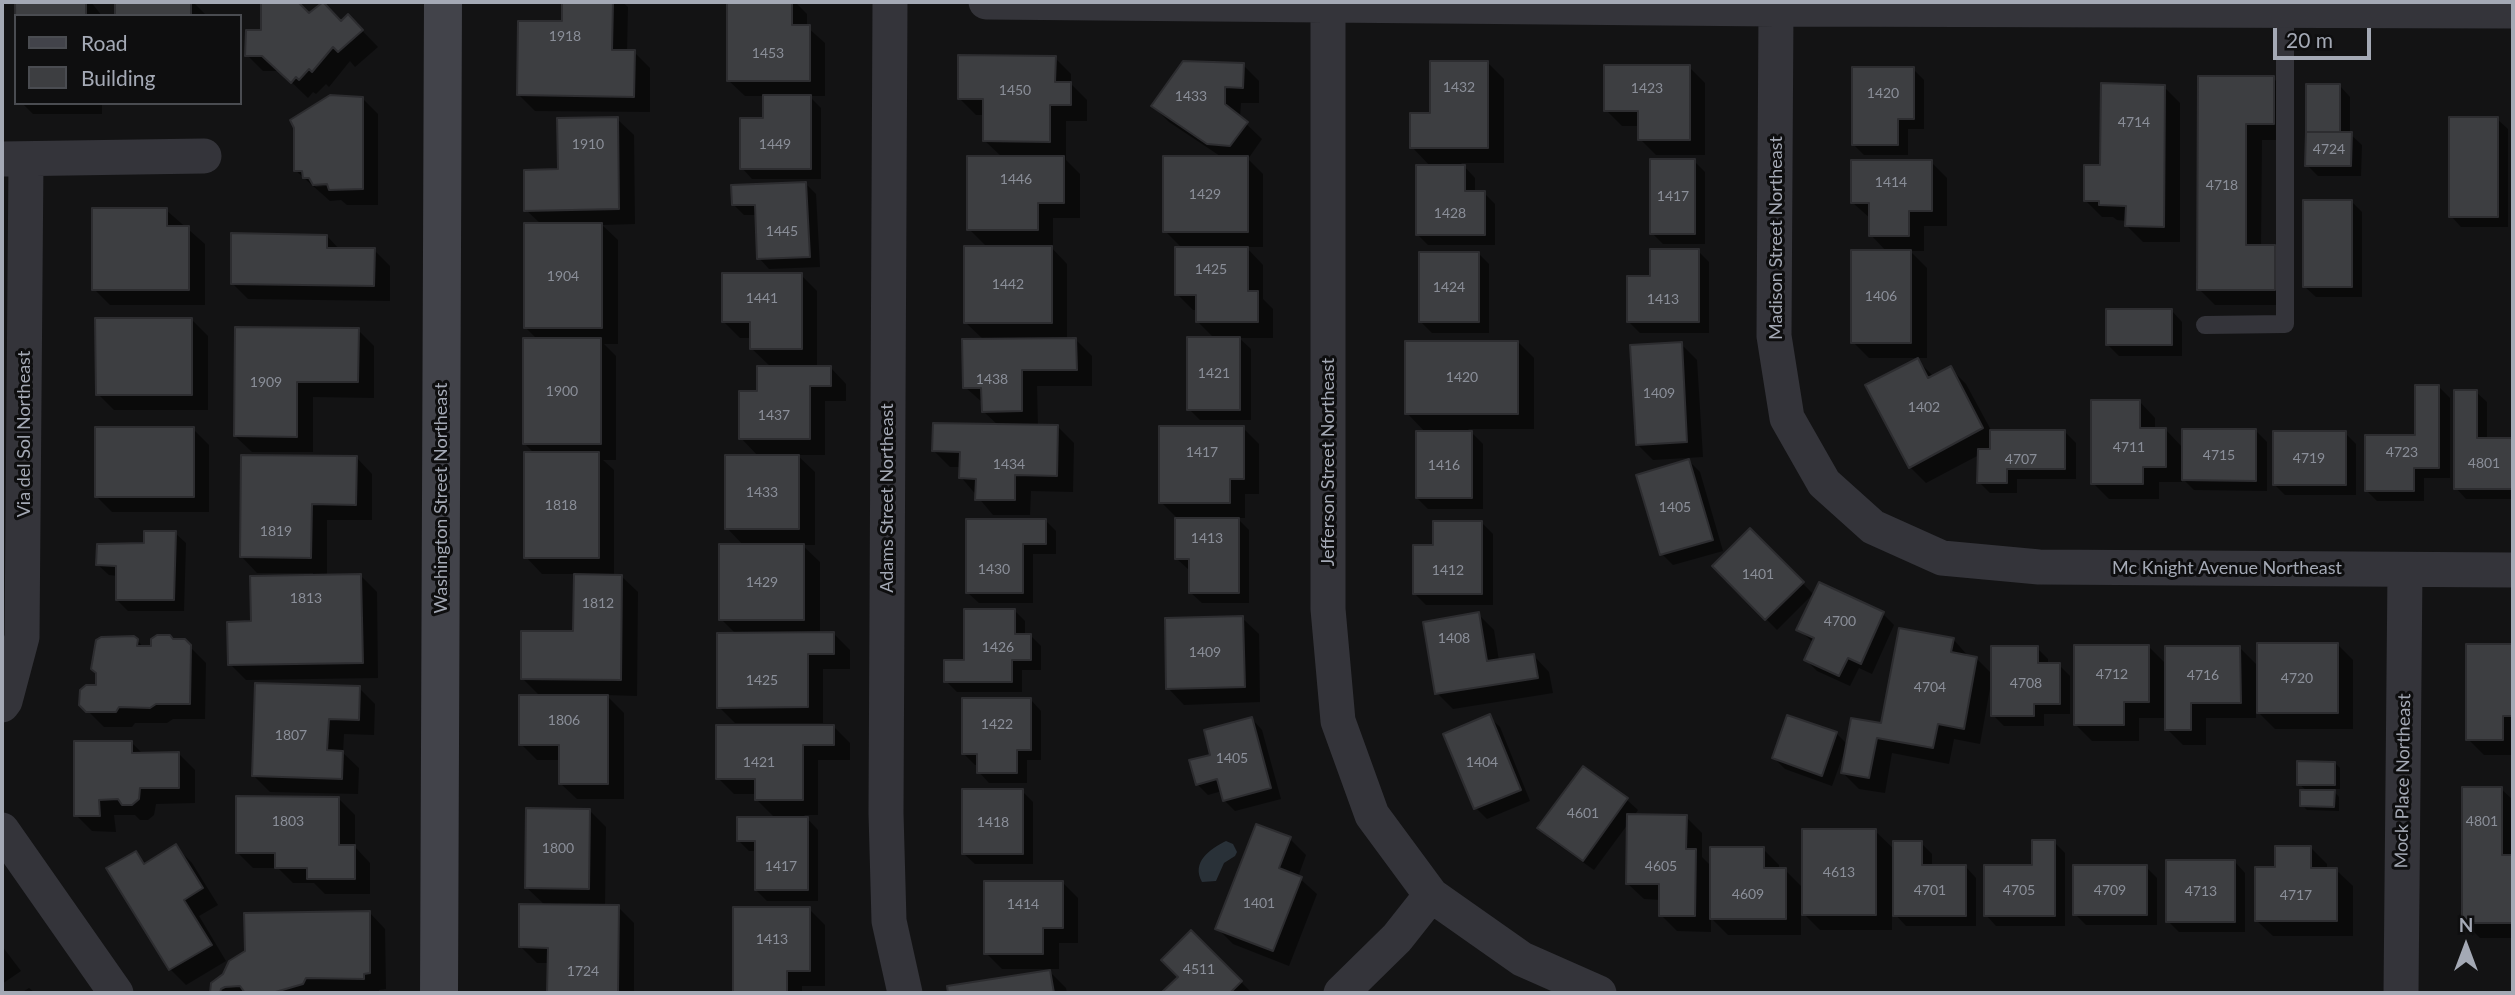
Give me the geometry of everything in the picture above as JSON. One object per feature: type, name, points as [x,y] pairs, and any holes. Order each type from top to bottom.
[{"type":"street","name":"Washington Street Northeast","points":[[439,993],[443,2]]},
{"type":"street","name":"Adams Street Northeast","points":[[890,2],[886,813],[889,920],[905,993]]},
{"type":"street","points":[[986,2],[1776,9],[2513,11]]},
{"type":"street","name":"Jefferson Street Northeast","points":[[1328,3],[1328,609],[1338,721],[1372,815],[1431,895],[1522,959],[1599,993]]},
{"type":"street","name":"Madison Street Northeast","points":[[1776,9],[1774,336],[1787,418],[1824,483],[1872,527],[1941,558]]},
{"type":"street","points":[[14,159],[204,156]]},
{"type":"street","name":"Via del Sol Northeast","points":[[2,705],[22,637],[14,159]]},
{"type":"street","name":"Mc Knight Avenue Northeast","points":[[1941,558],[2039,567],[2513,570]]},
{"type":"street","name":"Mock Place Northeast","points":[[2401,993],[2405,570]]},
{"type":"street","points":[[2,830],[116,993]]},
{"type":"street","points":[[1341,993],[1397,938],[1431,895]]},
{"type":"lane","points":[[2205,325],[2285,324],[2285,10]]},
{"type":"shaded area","points":[[1226,841],[1233,844],[1237,852],[1235,856],[1224,863],[1216,881],[1202,882],[1199,875],[1201,862],[1208,852]]},
{"type":"building","points":[[15,2],[86,2],[86,14],[15,14]]},
{"type":"building","points":[[115,2],[191,2],[191,14],[115,14]]},
{"type":"building","points":[[261,2],[298,2],[309,13],[323,2],[341,21],[348,14],[363,30],[338,52],[333,47],[312,72],[309,69],[299,80],[296,77],[291,83],[262,56],[245,56],[246,30],[261,30]]},
{"type":"building","points":[[562,2],[613,2],[612,50],[635,50],[634,97],[517,95],[518,21],[562,21]]},
{"type":"building","points":[[727,2],[792,2],[792,25],[810,25],[810,81],[727,81]]},
{"type":"building","points":[[958,55],[1056,56],[1055,82],[1071,82],[1071,105],[1050,105],[1050,142],[983,141],[983,99],[958,99]]},
{"type":"building","points":[[1183,61],[1244,63],[1243,88],[1225,87],[1225,104],[1248,122],[1230,146],[1207,144],[1151,106]]},
{"type":"building","points":[[1430,61],[1488,61],[1488,148],[1410,148],[1410,113],[1430,113]]},
{"type":"building","points":[[1604,65],[1690,65],[1690,140],[1638,140],[1638,111],[1604,111]]},
{"type":"building","points":[[1852,67],[1914,67],[1914,119],[1898,119],[1898,145],[1852,145]]},
{"type":"building","points":[[2198,76],[2274,76],[2274,124],[2246,124],[2246,245],[2275,245],[2275,290],[2197,290]]},
{"type":"building","points":[[2101,83],[2165,85],[2164,227],[2125,226],[2126,206],[2099,205],[2099,201],[2084,201],[2084,165],[2100,165]]},
{"type":"building","points":[[2306,84],[2340,84],[2340,132],[2306,132]]},
{"type":"building","points":[[330,95],[363,97],[363,189],[329,190],[327,184],[313,185],[309,178],[303,178],[302,171],[294,171],[294,128],[290,120]]},
{"type":"building","points":[[763,95],[811,95],[811,169],[740,169],[740,118],[763,118]]},
{"type":"building","points":[[618,117],[619,209],[524,211],[524,170],[558,169],[557,118]]},
{"type":"building","points":[[2449,117],[2498,117],[2498,217],[2449,217]]},
{"type":"building","points":[[2306,132],[2352,132],[2351,166],[2305,166]]},
{"type":"building","points":[[967,156],[1064,156],[1064,203],[1038,203],[1038,230],[967,230]]},
{"type":"building","points":[[1163,156],[1248,156],[1248,232],[1163,232]]},
{"type":"building","points":[[1650,159],[1695,159],[1695,234],[1650,234]]},
{"type":"building","points":[[1851,160],[1932,160],[1932,211],[1909,211],[1909,236],[1869,236],[1869,203],[1851,203]]},
{"type":"building","points":[[1416,165],[1465,165],[1465,191],[1485,191],[1485,235],[1416,235]]},
{"type":"building","points":[[806,182],[810,257],[757,259],[755,205],[732,205],[731,185]]},
{"type":"building","points":[[2303,200],[2352,200],[2352,287],[2303,287]]},
{"type":"building","points":[[92,208],[167,208],[167,226],[189,226],[189,290],[92,290]]},
{"type":"building","points":[[524,223],[602,223],[602,328],[524,328]]},
{"type":"building","points":[[231,233],[327,235],[327,248],[375,248],[374,286],[231,284]]},
{"type":"building","points":[[964,246],[1052,246],[1052,323],[964,323]]},
{"type":"building","points":[[1175,247],[1248,247],[1248,291],[1258,291],[1258,322],[1196,322],[1196,295],[1175,295]]},
{"type":"building","points":[[1650,249],[1699,249],[1699,322],[1627,322],[1627,276],[1650,276]]},
{"type":"building","points":[[1851,250],[1911,250],[1911,343],[1851,343]]},
{"type":"building","points":[[1419,252],[1479,252],[1479,322],[1419,322]]},
{"type":"building","points":[[722,273],[802,273],[802,349],[750,349],[750,322],[722,322]]},
{"type":"building","points":[[2106,309],[2172,309],[2172,345],[2106,345]]},
{"type":"building","points":[[95,318],[192,318],[192,395],[96,395]]},
{"type":"building","points":[[235,327],[359,328],[358,382],[297,382],[297,437],[234,436]]},
{"type":"building","points":[[1187,337],[1240,337],[1240,410],[1187,410]]},
{"type":"building","points":[[523,338],[601,338],[601,444],[523,444]]},
{"type":"building","points":[[1076,338],[1077,370],[1022,370],[1022,411],[982,412],[981,388],[963,388],[962,339]]},
{"type":"building","points":[[1405,341],[1518,341],[1518,414],[1405,414]]},
{"type":"building","points":[[1682,342],[1687,442],[1636,445],[1630,345]]},
{"type":"building","points":[[1918,358],[1928,378],[1951,366],[1983,428],[1909,468],[1865,385]]},
{"type":"building","points":[[757,366],[831,366],[831,386],[810,386],[810,439],[739,439],[739,391],[757,391]]},
{"type":"building","points":[[2415,385],[2439,385],[2439,468],[2414,468],[2414,491],[2365,491],[2365,435],[2415,435]]},
{"type":"building","points":[[2454,390],[2477,390],[2477,438],[2513,438],[2513,489],[2454,489]]},
{"type":"building","points":[[2091,400],[2140,400],[2140,428],[2166,428],[2166,467],[2143,467],[2143,484],[2091,484]]},
{"type":"building","points":[[933,423],[1058,425],[1057,476],[1015,475],[1015,500],[975,500],[976,479],[959,478],[960,452],[932,451]]},
{"type":"building","points":[[1159,426],[1244,426],[1244,479],[1230,479],[1230,503],[1159,503]]},
{"type":"building","points":[[95,427],[194,427],[194,497],[95,497]]},
{"type":"building","points":[[2182,429],[2256,429],[2256,481],[2182,480]]},
{"type":"building","points":[[1990,430],[2065,430],[2065,469],[2007,469],[2007,483],[1977,483],[1978,449],[1990,449]]},
{"type":"building","points":[[1416,431],[1472,431],[1472,498],[1416,498]]},
{"type":"building","points":[[2273,431],[2346,431],[2346,485],[2273,485]]},
{"type":"building","points":[[524,452],[599,452],[599,558],[524,558]]},
{"type":"building","points":[[241,455],[357,456],[356,505],[312,504],[311,558],[240,557]]},
{"type":"building","points":[[725,455],[799,455],[799,529],[725,529]]},
{"type":"building","points":[[1689,459],[1713,540],[1660,555],[1636,475]]},
{"type":"building","points":[[1175,518],[1239,518],[1239,593],[1189,593],[1189,559],[1175,559]]},
{"type":"building","points":[[966,519],[1046,519],[1046,544],[1023,544],[1023,593],[966,593]]},
{"type":"building","points":[[1433,521],[1482,521],[1482,594],[1413,594],[1413,545],[1433,545]]},
{"type":"building","points":[[1750,528],[1804,582],[1765,620],[1712,566]]},
{"type":"building","points":[[144,531],[176,531],[174,600],[116,600],[116,566],[96,565],[97,544],[144,543]]},
{"type":"building","points":[[719,544],[804,544],[804,620],[719,620]]},
{"type":"building","points":[[361,574],[363,663],[228,665],[227,622],[251,621],[250,576]]},
{"type":"building","points":[[574,574],[622,575],[621,680],[521,679],[521,631],[573,631]]},
{"type":"building","points":[[1819,582],[1884,612],[1861,664],[1848,658],[1839,676],[1804,660],[1814,638],[1796,630]]},
{"type":"building","points":[[964,609],[1015,609],[1015,634],[1031,634],[1031,660],[1012,660],[1012,682],[944,682],[944,660],[964,660]]},
{"type":"building","points":[[1479,612],[1487,661],[1534,654],[1538,678],[1435,694],[1423,622]]},
{"type":"building","points":[[1243,616],[1245,687],[1166,689],[1165,618]]},
{"type":"building","points":[[1899,628],[1954,638],[1951,652],[1977,657],[1964,729],[1938,724],[1933,748],[1877,738],[1869,778],[1841,773],[1851,718],[1881,723]]},
{"type":"building","points":[[834,632],[834,654],[808,654],[808,707],[717,708],[717,633]]},
{"type":"building","points":[[157,635],[185,639],[191,645],[190,704],[156,704],[150,708],[119,707],[116,712],[86,712],[79,705],[80,690],[86,685],[96,685],[96,673],[91,669],[96,640],[101,637],[134,636],[138,639],[137,646],[151,646],[151,639]]},
{"type":"building","points":[[2257,643],[2338,643],[2338,713],[2257,713]]},
{"type":"building","points":[[2466,644],[2513,644],[2513,716],[2503,716],[2503,740],[2466,740]]},
{"type":"building","points":[[2074,645],[2149,645],[2149,702],[2124,702],[2124,725],[2074,725]]},
{"type":"building","points":[[1991,646],[2038,646],[2038,663],[2060,663],[2060,704],[2034,704],[2034,716],[1991,716]]},
{"type":"building","points":[[2165,646],[2240,646],[2241,703],[2191,703],[2191,730],[2165,730]]},
{"type":"building","points":[[255,683],[360,686],[359,720],[329,719],[327,750],[343,751],[342,779],[252,776]]},
{"type":"building","points":[[519,695],[608,695],[608,784],[559,784],[559,745],[519,745]]},
{"type":"building","points":[[962,698],[1031,698],[1031,750],[1017,750],[1017,773],[977,773],[977,754],[962,754]]},
{"type":"building","points":[[1490,714],[1521,790],[1474,809],[1443,734]]},
{"type":"building","points":[[1787,715],[1837,732],[1822,776],[1772,758]]},
{"type":"building","points":[[1252,717],[1271,788],[1223,801],[1217,779],[1196,785],[1189,760],[1210,755],[1204,730]]},
{"type":"building","points":[[716,725],[834,725],[834,745],[803,745],[803,800],[755,800],[755,779],[716,779]]},
{"type":"building","points":[[74,741],[132,741],[132,753],[179,752],[179,788],[140,788],[139,799],[132,805],[122,805],[118,799],[99,800],[100,816],[74,816]]},
{"type":"building","points":[[2297,761],[2335,762],[2335,785],[2297,785]]},
{"type":"building","points":[[1583,766],[1628,798],[1583,861],[1537,828]]},
{"type":"building","points":[[2462,787],[2502,787],[2502,855],[2513,855],[2513,923],[2462,923]]},
{"type":"building","points":[[962,789],[1023,789],[1023,854],[962,854]]},
{"type":"building","points":[[2300,790],[2335,790],[2334,807],[2300,806]]},
{"type":"building","points":[[236,796],[339,797],[339,845],[355,845],[355,879],[307,879],[307,868],[275,868],[275,853],[236,853]]},
{"type":"building","points":[[526,808],[590,809],[589,889],[525,888]]},
{"type":"building","points":[[1627,814],[1687,815],[1686,849],[1696,849],[1695,916],[1659,916],[1659,884],[1626,884]]},
{"type":"building","points":[[737,817],[808,817],[808,890],[755,890],[755,841],[737,841]]},
{"type":"building","points":[[1256,824],[1291,837],[1279,868],[1302,877],[1273,951],[1215,929]]},
{"type":"building","points":[[1802,829],[1876,829],[1876,915],[1802,915]]},
{"type":"building","points":[[2032,840],[2055,840],[2055,916],[1984,916],[1984,865],[2032,865]]},
{"type":"building","points":[[1893,841],[1922,841],[1922,865],[1966,865],[1966,916],[1893,916]]},
{"type":"building","points":[[176,844],[203,888],[184,900],[212,945],[169,970],[106,868],[136,851],[144,864]]},
{"type":"building","points":[[2275,846],[2311,846],[2311,868],[2337,868],[2337,921],[2255,921],[2255,867],[2275,867]]},
{"type":"building","points":[[1710,847],[1764,847],[1764,868],[1786,868],[1786,919],[1710,919]]},
{"type":"building","points":[[2166,860],[2235,860],[2235,922],[2166,922]]},
{"type":"building","points":[[2073,865],[2147,865],[2147,915],[2073,915]]},
{"type":"building","points":[[984,881],[1063,881],[1063,928],[1043,928],[1043,954],[984,954]]},
{"type":"building","points":[[519,904],[619,905],[618,993],[547,993],[548,948],[519,947]]},
{"type":"building","points":[[733,907],[810,907],[810,971],[787,971],[787,993],[733,993]]},
{"type":"building","points":[[370,911],[370,973],[364,974],[364,979],[306,978],[303,984],[272,993],[245,993],[240,986],[225,987],[220,993],[210,993],[211,983],[223,974],[229,961],[245,951],[244,913]]},
{"type":"building","points":[[1191,930],[1242,981],[1230,993],[1161,993],[1178,977],[1161,960]]},
{"type":"building","points":[[1050,970],[1054,993],[948,993],[947,986]]}]
